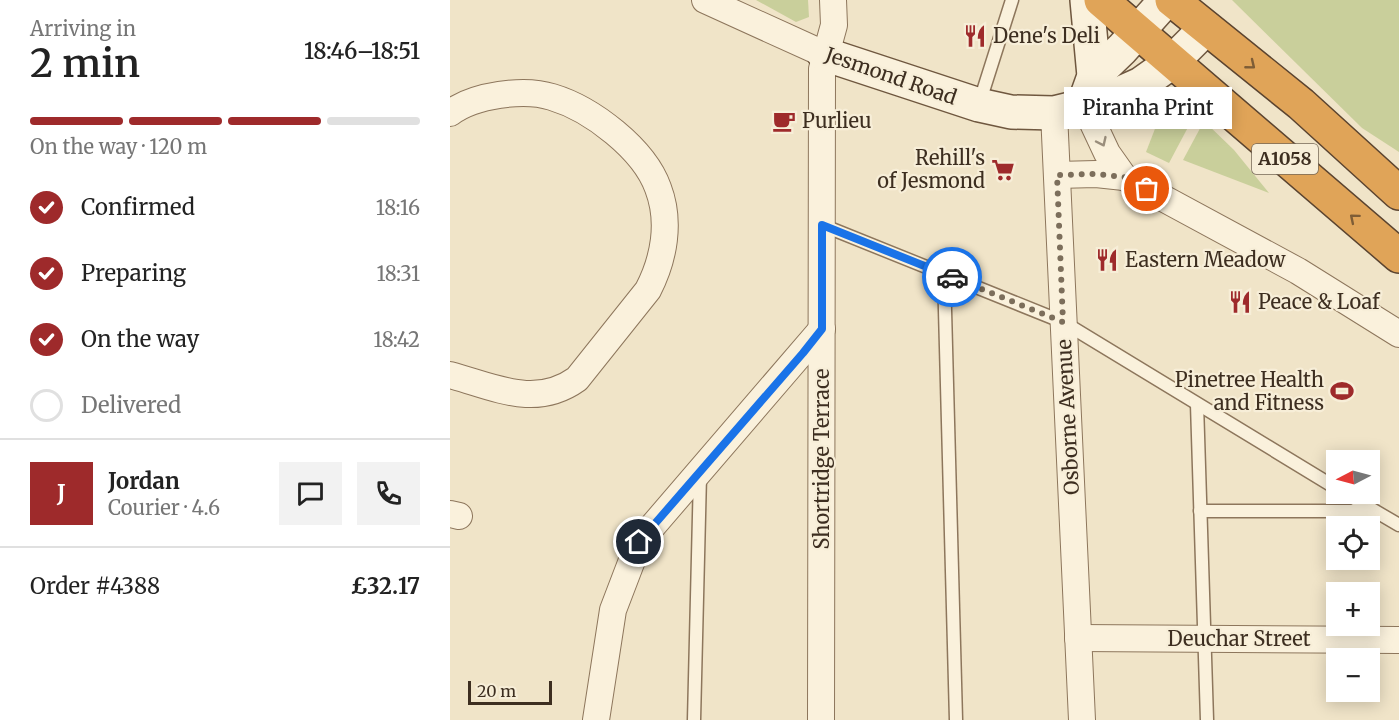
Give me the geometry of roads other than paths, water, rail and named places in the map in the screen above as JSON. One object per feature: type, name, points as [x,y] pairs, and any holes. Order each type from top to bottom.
[{"type":"highway","name":"A1058","points":[[1101,0],[1399,256]]},
{"type":"highway","name":"A1058","points":[[1172,0],[1300,104],[1399,193]]},
{"type":"street","name":"Jesmond Road","points":[[705,0],[824,54],[979,105],[1011,112],[1054,113],[1089,90],[1103,101],[1122,94],[1141,84],[1172,62],[1206,28]]},
{"type":"street","name":"Shortridge Terrace","points":[[821,720],[822,69],[824,54],[831,40],[834,25],[833,0]]},
{"type":"street","points":[[1088,0],[1089,90],[1107,153],[1124,177]]},
{"type":"street","points":[[1089,90],[1166,0]]},
{"type":"street","points":[[450,113],[491,96],[511,94],[552,97],[574,106],[596,119],[629,145],[647,166],[659,188],[665,235],[656,275],[648,290],[577,379],[564,388],[535,396],[450,375]]},
{"type":"street","name":"Osborne Avenue","points":[[1054,113],[1082,720]]},
{"type":"street","points":[[1057,175],[1096,174],[1124,177],[1298,271],[1399,334]]},
{"type":"street","points":[[596,720],[613,610],[639,542],[822,329]]},
{"type":"street","name":"Deuchar Street","points":[[1078,638],[1399,640]]},
{"type":"lane","points":[[979,105],[1012,0]]},
{"type":"lane","points":[[822,225],[1063,322],[1326,482]]},
{"type":"lane","points":[[944,273],[956,720]]},
{"type":"lane","points":[[1197,404],[1207,720]]},
{"type":"lane","points":[[694,720],[700,471]]},
{"type":"lane","points":[[1362,504],[1399,525]]},
{"type":"lane","points":[[1200,512],[1374,511]]},
{"type":"place","name":"Dene's Deli","points":[[975,36]]},
{"type":"place","name":"Purlieu","points":[[784,121]]},
{"type":"place","name":"Rehill's of Jesmond","points":[[1003,170]]},
{"type":"place","name":"Piranha Print","points":[[1147,189]]},
{"type":"place","name":"Eastern Meadow","points":[[1107,260]]},
{"type":"place","name":"Peace & Loaf","points":[[1240,302]]},
{"type":"place","name":"Pinetree Health and Fitness","points":[[1342,391]]}]
